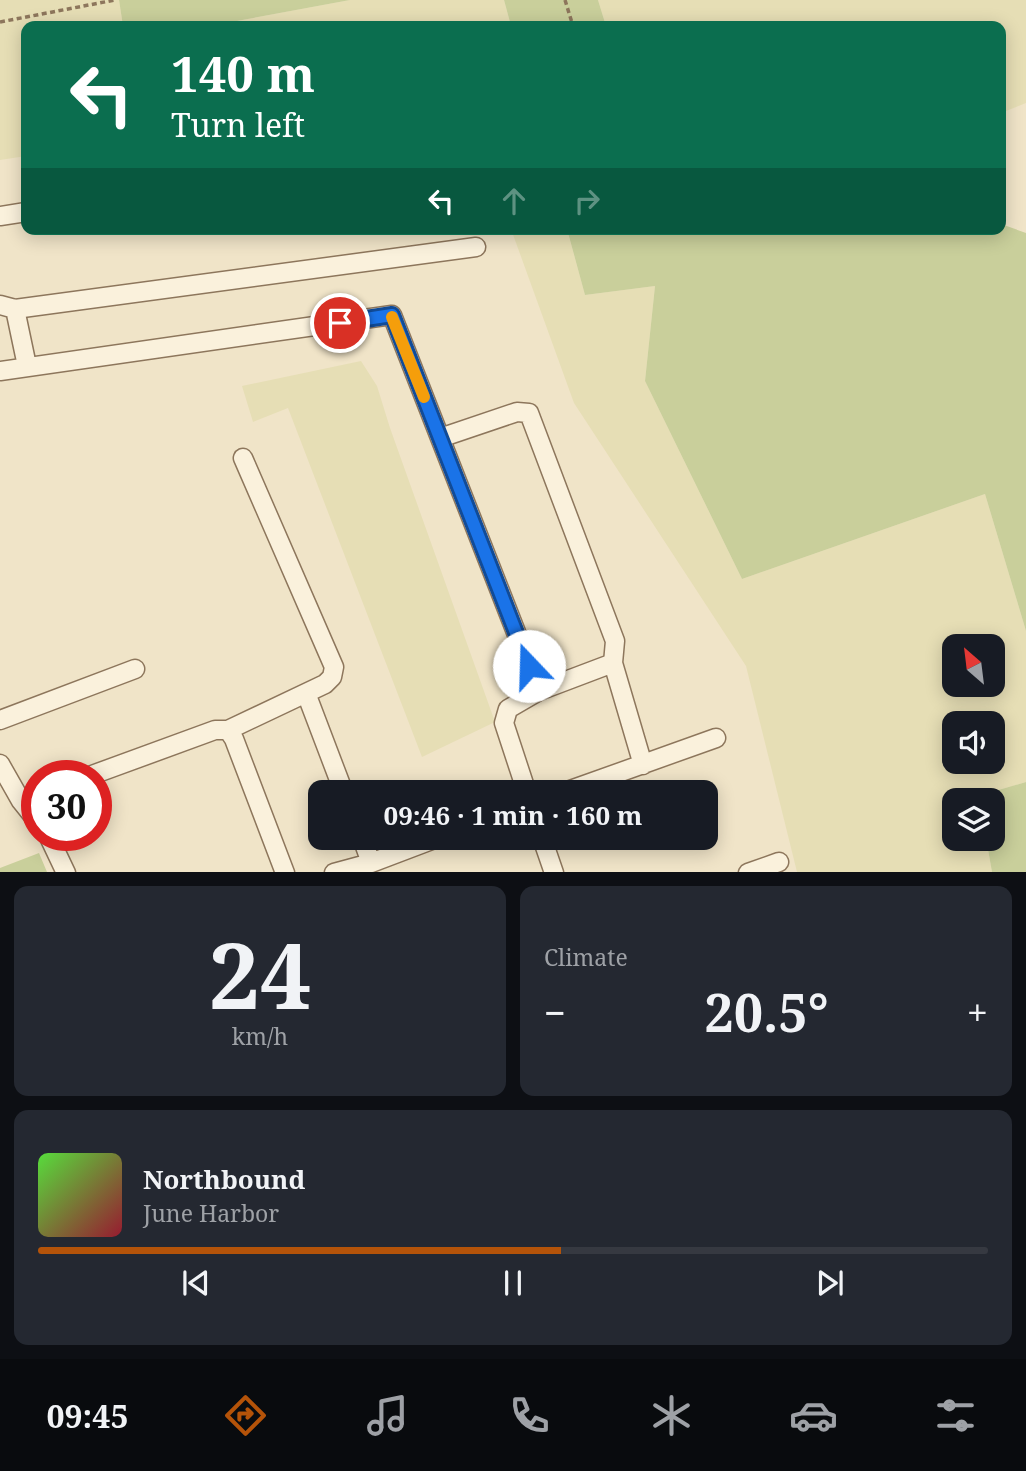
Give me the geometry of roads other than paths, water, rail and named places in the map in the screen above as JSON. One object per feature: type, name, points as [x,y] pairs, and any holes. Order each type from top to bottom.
[{"type":"street","points":[[0,216],[21,213]]},
{"type":"street","points":[[27,366],[8,307],[476,247]]},
{"type":"street","points":[[0,371],[392,315],[539,691]]},
{"type":"street","points":[[440,438],[517,412],[529,412],[615,641],[613,663],[643,765]]},
{"type":"street","points":[[112,768],[215,730],[228,730],[325,684],[332,677],[334,667],[243,458]]},
{"type":"street","points":[[523,780],[504,723],[508,709],[539,691],[613,663]]},
{"type":"street","points":[[0,720],[135,669]]},
{"type":"street","points":[[306,693],[339,780]]},
{"type":"street","points":[[228,730],[234,738],[285,872]]},
{"type":"street","points":[[600,780],[716,738]]},
{"type":"street","points":[[0,764],[21,789]]},
{"type":"street","points":[[366,850],[371,863]]},
{"type":"street","points":[[338,872],[405,850]]},
{"type":"street","points":[[546,850],[554,872]]},
{"type":"street","points":[[56,851],[66,872]]},
{"type":"street","points":[[751,872],[779,862]]}]
